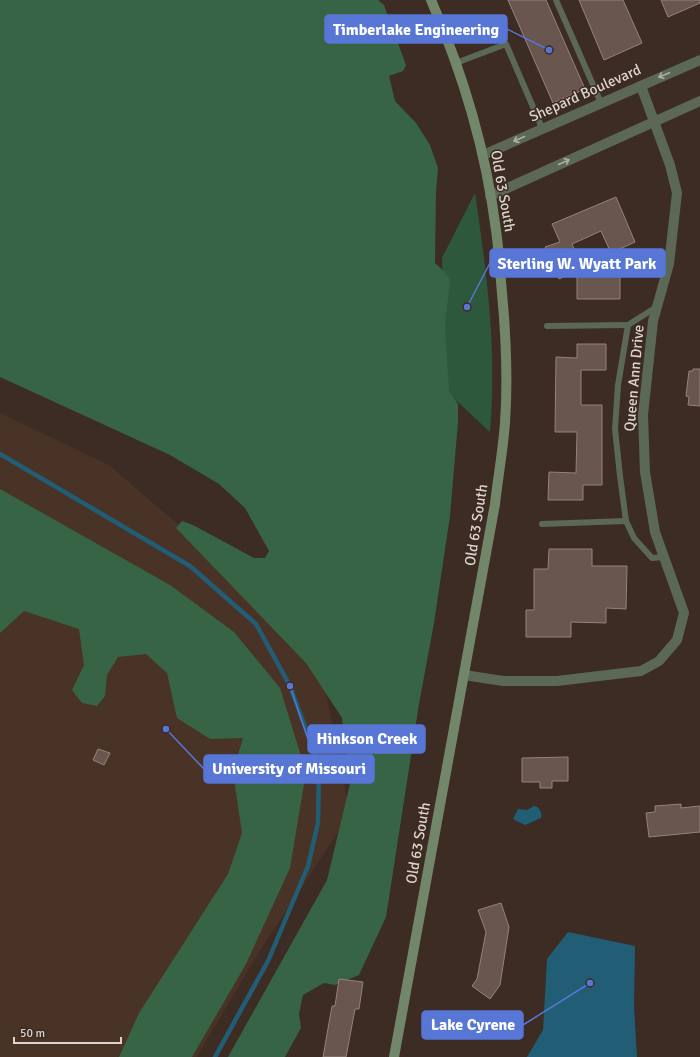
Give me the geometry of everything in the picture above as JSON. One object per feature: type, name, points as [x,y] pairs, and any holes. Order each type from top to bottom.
[{"type":"main road","name":"Old 63 South","points":[[394,1057],[495,504],[505,422],[506,337],[496,230],[483,155],[456,63],[445,32],[431,0]]},
{"type":"street","name":"Shepard Boulevard","points":[[483,155],[700,60]]},
{"type":"street","name":"Queen Ann Drive","points":[[464,675],[503,682],[556,681],[641,671],[659,661],[677,640],[684,613],[655,532],[645,472],[643,415],[654,321],[669,264],[677,193],[670,165],[655,121],[640,86]]},
{"type":"street","points":[[490,196],[700,101]]},
{"type":"lane","points":[[556,0],[600,103]]},
{"type":"lane","points":[[456,63],[506,44],[542,128]]},
{"type":"lane","points":[[547,326],[628,325],[658,306]]},
{"type":"lane","points":[[628,325],[618,385],[615,429],[626,521],[634,538],[652,558],[664,557]]},
{"type":"lane","points":[[542,524],[626,521]]},
{"type":"shaded area","points":[[0,413],[109,465],[316,643],[350,814],[259,952],[197,1057],[0,1057]]},
{"type":"green space","points":[[0,0],[378,0],[384,5],[406,65],[403,71],[389,76],[395,101],[416,123],[430,145],[438,168],[436,192],[435,263],[445,272],[450,280],[445,325],[449,391],[458,404],[458,422],[450,516],[386,917],[359,975],[335,985],[324,983],[303,995],[299,1014],[301,1028],[285,1057],[228,1057],[327,880],[350,784],[342,718],[306,663],[176,528],[182,521],[193,525],[254,558],[265,558],[269,551],[245,508],[219,484],[170,455],[0,377]]},
{"type":"green space","points":[[475,193],[490,312],[492,401],[490,432],[446,391],[442,258]]},
{"type":"green space","points":[[0,489],[170,585],[234,632],[280,688],[306,772],[290,868],[246,964],[192,1057],[119,1057],[139,1013],[228,874],[242,833],[233,772],[243,738],[210,739],[177,718],[167,673],[146,654],[118,657],[107,675],[105,696],[97,706],[82,703],[72,690],[84,665],[79,629],[24,611],[0,633]]},
{"type":"water","points":[[534,806],[540,810],[541,818],[525,825],[513,819],[518,809],[527,810]]},
{"type":"water","points":[[568,932],[635,946],[634,1007],[637,1057],[527,1057],[543,1030],[547,959]]},
{"type":"building","points":[[508,0],[546,0],[585,89],[553,103]]},
{"type":"building","points":[[579,0],[623,0],[642,43],[604,60]]},
{"type":"building","points":[[661,0],[700,0],[700,3],[668,17]]},
{"type":"building","points":[[616,197],[635,242],[611,253],[601,231],[572,244],[582,268],[609,268],[608,273],[620,273],[620,299],[577,299],[577,271],[559,279],[545,247],[560,242],[552,224]]},
{"type":"building","points":[[577,344],[606,344],[606,370],[581,370],[581,405],[602,405],[602,485],[583,485],[583,500],[548,500],[549,472],[576,473],[577,432],[555,432],[556,357],[577,358]]},
{"type":"building","points":[[693,369],[700,369],[700,406],[688,405],[689,397],[686,396],[689,371],[693,371]]},
{"type":"building","points":[[549,549],[592,549],[592,566],[627,566],[626,609],[606,608],[606,623],[571,622],[571,637],[526,637],[526,610],[534,610],[534,569],[548,569]]},
{"type":"building","points":[[98,749],[110,753],[104,765],[93,760]]},
{"type":"building","points":[[568,757],[568,781],[552,781],[552,788],[540,788],[540,782],[522,782],[522,758]]},
{"type":"building","points":[[681,804],[681,808],[700,806],[700,832],[649,837],[646,813],[655,812],[655,806]]},
{"type":"building","points":[[501,903],[509,927],[500,985],[490,999],[472,986],[477,979],[486,932],[478,910]]},
{"type":"building","points":[[339,979],[363,982],[359,1009],[355,1009],[346,1057],[323,1057],[332,1006],[335,1006]]},
{"type":"waterway","points":[[0,454],[190,566],[256,624],[290,686],[319,765],[318,823],[308,866],[268,961],[215,1057]]},
{"type":"place","name":"Timberlake Engineering","points":[[549,50]]},
{"type":"place","name":"Sterling W. Wyatt Park","points":[[467,307]]},
{"type":"place","name":"Hinkson Creek","points":[[290,686]]},
{"type":"place","name":"University of Missouri","points":[[166,729]]},
{"type":"place","name":"Lake Cyrene","points":[[590,983]]}]
